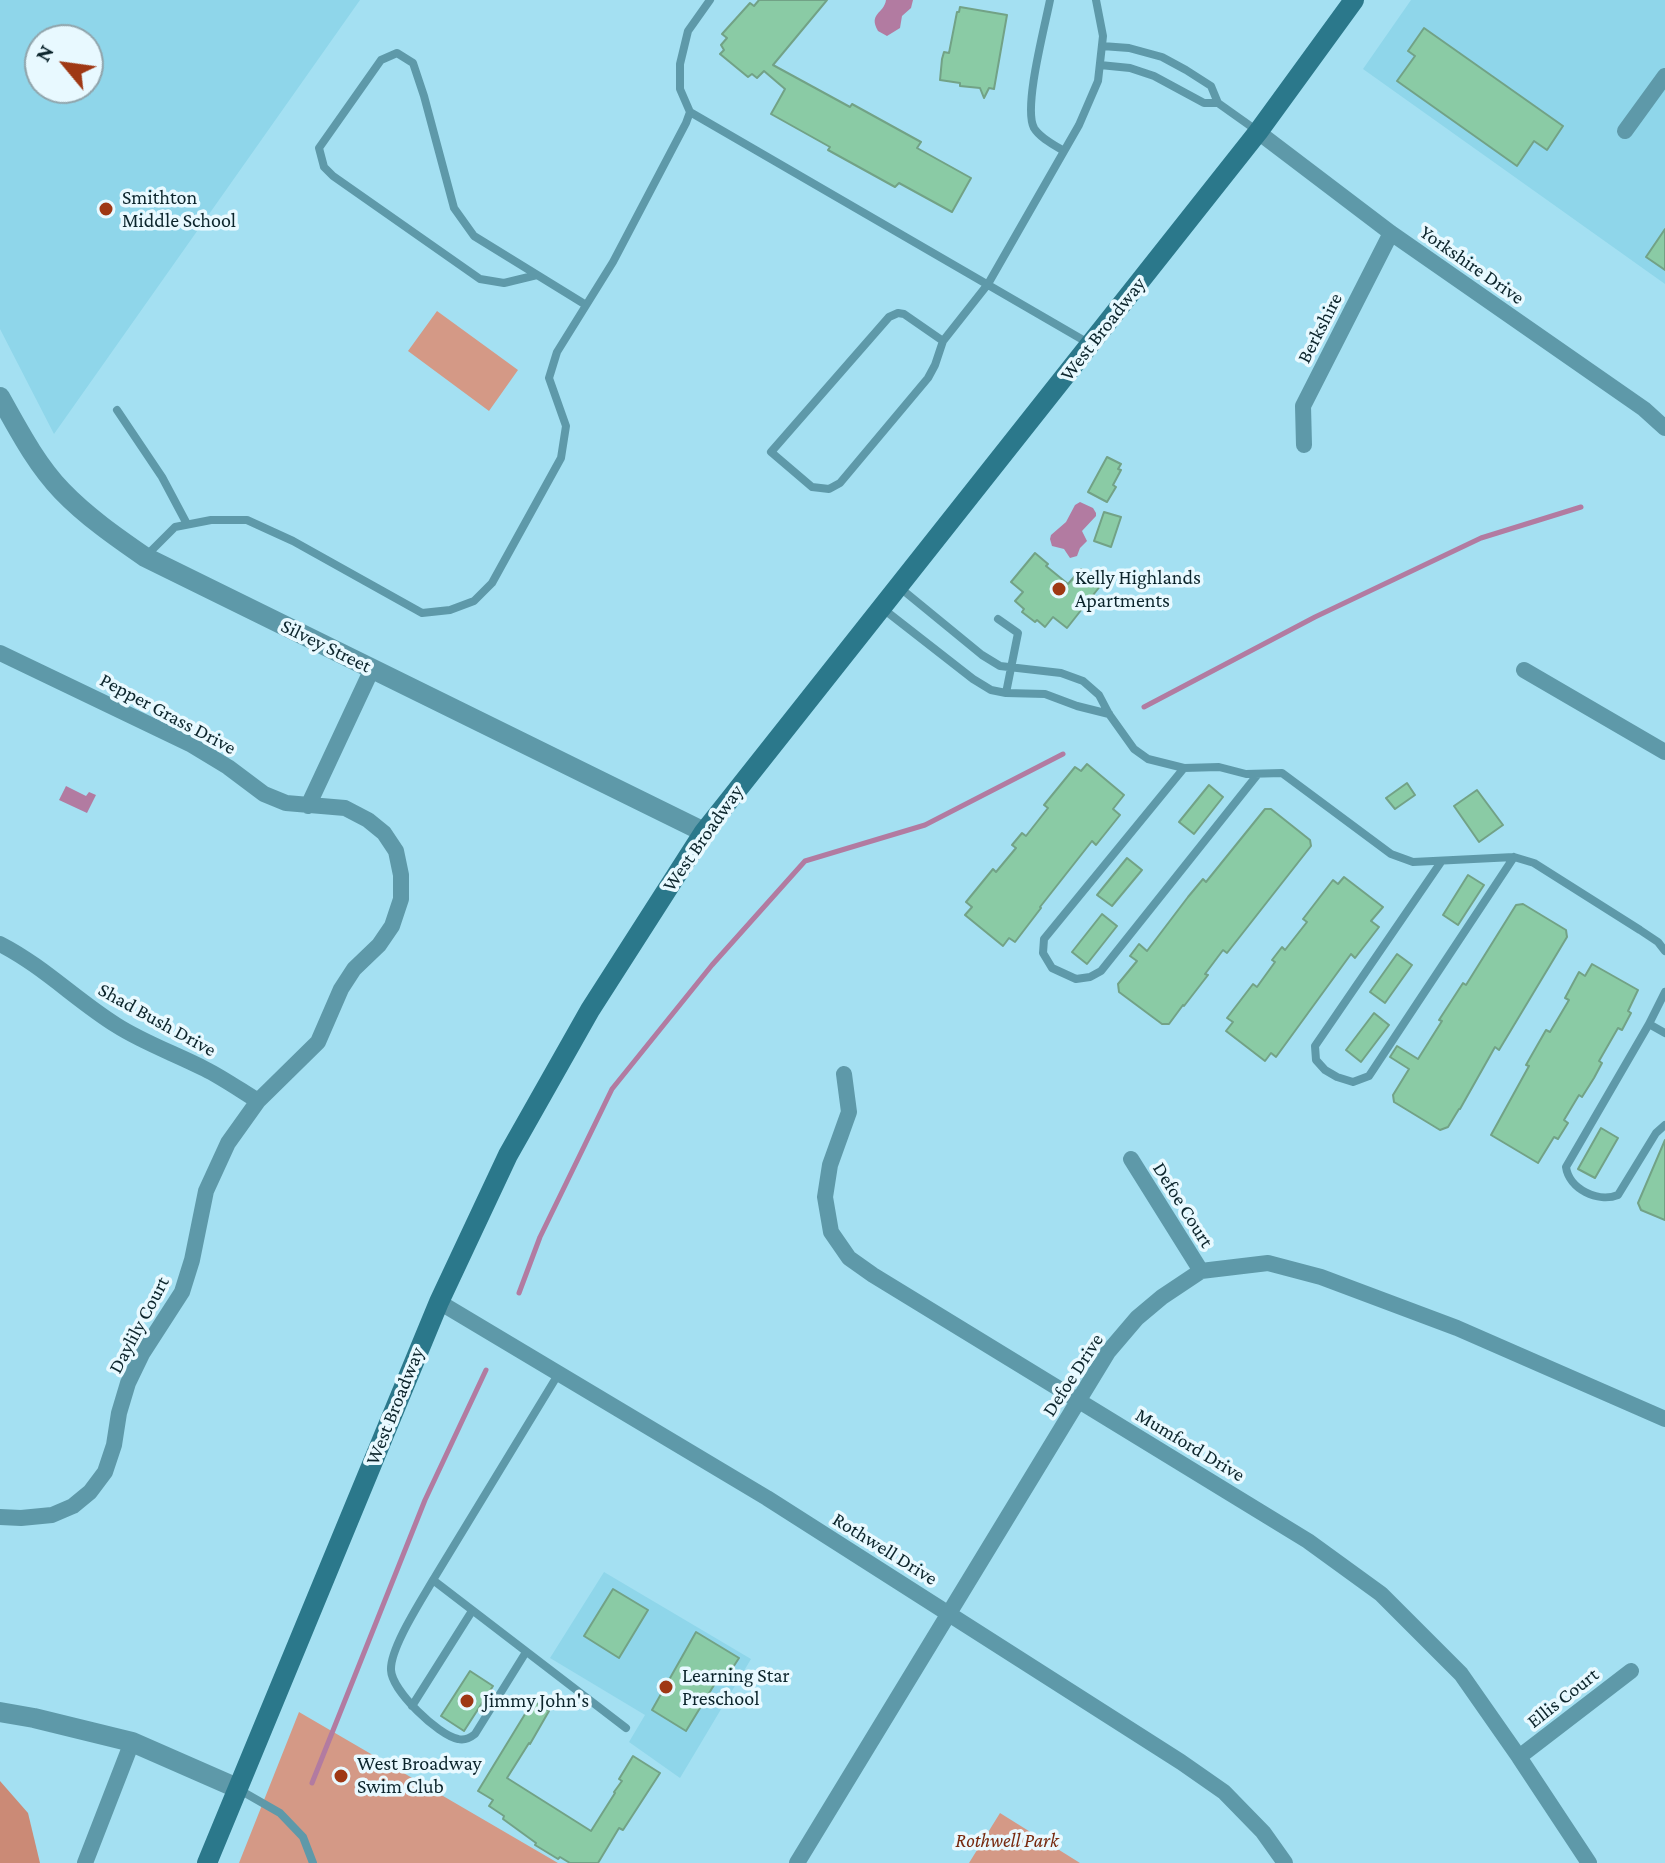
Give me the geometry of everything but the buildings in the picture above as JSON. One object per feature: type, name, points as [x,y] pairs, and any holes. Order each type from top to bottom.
[{"type":"main road","name":"West Broadway","points":[[207,1863],[439,1302],[515,1142],[590,1010],[704,832],[1258,132],[1354,0]]},
{"type":"street","points":[[1625,131],[1665,76]]},
{"type":"street","name":"Yorkshire Drive","points":[[1258,132],[1391,233],[1644,409],[1665,428]]},
{"type":"street","name":"Berkshire","points":[[1304,445],[1303,406],[1391,233]]},
{"type":"street","name":"Silvey Street","points":[[0,397],[28,446],[61,490],[114,536],[145,557],[704,832]]},
{"type":"street","name":"Pepper Grass Drive","points":[[0,653],[190,744],[264,794],[286,803],[345,808],[384,833],[396,851]]},
{"type":"street","points":[[308,806],[372,669]]},
{"type":"street","points":[[1524,670],[1665,752]]},
{"type":"street","name":"Daylily Court","points":[[0,1517],[52,1515],[73,1506],[90,1492],[105,1472],[128,1383],[142,1354],[182,1292],[206,1191],[228,1143],[258,1101],[318,1042],[341,989],[354,969],[379,945],[392,926],[401,899],[401,875],[396,851]]},
{"type":"street","name":"Shad Bush Drive","points":[[0,944],[22,956],[119,1027],[204,1069],[258,1101]]},
{"type":"street","name":"Mumford Drive","points":[[844,1074],[849,1112],[830,1165],[825,1197],[831,1232],[849,1258],[1308,1541],[1381,1594],[1461,1674],[1589,1863]]},
{"type":"street","name":"Defoe Court","points":[[1131,1159],[1201,1271]]},
{"type":"street","name":"Defoe Drive","points":[[797,1863],[1108,1352],[1137,1318],[1201,1271],[1268,1263],[1321,1277],[1457,1328],[1665,1419]]},
{"type":"street","name":"Rothwell Drive","points":[[439,1302],[767,1498],[1224,1792],[1263,1832],[1285,1863]]},
{"type":"street","name":"Ellis Court","points":[[1519,1757],[1631,1671]]},
{"type":"street","points":[[0,1712],[132,1742],[237,1788]]},
{"type":"street","points":[[85,1863],[132,1742]]},
{"type":"lane","points":[[710,0],[688,31],[680,64],[680,89],[690,112],[1091,344]]},
{"type":"lane","points":[[1050,0],[1030,118],[1039,135],[1064,151]]},
{"type":"lane","points":[[943,341],[904,314],[889,317],[771,452],[812,487],[829,489],[840,483],[928,378],[943,341],[988,284],[1079,125],[1098,81],[1103,36],[1096,0]]},
{"type":"lane","points":[[1102,46],[1129,48],[1162,57],[1186,70],[1211,86],[1218,103],[1258,132]]},
{"type":"lane","points":[[537,275],[504,283],[480,279],[324,167],[319,148],[381,60],[397,53],[413,63],[454,208],[474,236],[586,305]]},
{"type":"lane","points":[[1100,65],[1130,68],[1154,76],[1204,103],[1218,103]]},
{"type":"lane","points":[[145,557],[175,527],[211,520],[247,520],[293,541],[422,613],[450,610],[474,601],[492,583],[561,458],[566,426],[549,378],[557,352],[613,262],[690,112]]},
{"type":"lane","points":[[117,410],[162,477],[187,524]]},
{"type":"lane","points":[[898,587],[1000,666],[1061,673],[1083,681],[1099,695],[1134,749],[1148,759],[1184,768],[1219,767],[1246,774],[1282,773],[1391,854],[1413,862],[1514,857],[1534,863],[1658,942],[1665,951]]},
{"type":"lane","points":[[882,607],[991,690],[1045,694],[1109,714]]},
{"type":"lane","points":[[998,619],[1018,633],[1006,693]]},
{"type":"lane","points":[[1184,768],[1044,939],[1043,953],[1052,968],[1076,979],[1101,971],[1258,774]]},
{"type":"lane","points":[[1441,862],[1315,1046],[1316,1060],[1337,1077],[1353,1082],[1369,1076],[1514,857]]},
{"type":"lane","points":[[1665,992],[1566,1167],[1567,1175],[1574,1185],[1601,1199],[1618,1195],[1656,1133],[1665,1125]]},
{"type":"lane","points":[[1649,1024],[1665,1033]]},
{"type":"lane","points":[[526,1652],[475,1734],[468,1739],[456,1739],[421,1716],[400,1691],[391,1673],[392,1656],[433,1580],[560,1373]]},
{"type":"lane","points":[[433,1580],[626,1728]]},
{"type":"lane","points":[[412,1706],[472,1611]]},
{"type":"lane","points":[[237,1788],[280,1813],[303,1837],[313,1863]]},
{"type":"shaded area","name":"Smithton Middle School","points":[[0,0],[360,0],[54,434],[0,329]]},
{"type":"shaded area","points":[[886,0],[913,0],[911,8],[902,16],[900,28],[887,36],[875,25]]},
{"type":"shaded area","points":[[1411,0],[1665,0],[1665,284],[1363,69]]},
{"type":"shaded area","points":[[1080,502],[1093,508],[1096,516],[1082,531],[1087,541],[1077,556],[1070,558],[1064,549],[1052,546],[1050,539]]},
{"type":"shaded area","points":[[66,786],[86,796],[89,792],[96,795],[87,813],[59,800]]},
{"type":"shaded area","name":"Learning Star Preschool","points":[[604,1572],[751,1659],[680,1778],[629,1742],[645,1715],[550,1658]]},
{"type":"shaded area","points":[[0,1781],[28,1813],[40,1863],[0,1863]]},
{"type":"green space","points":[[437,311],[518,370],[489,411],[408,351]]},
{"type":"green space","name":"West Broadway Swim Club","points":[[299,1712],[558,1863],[239,1863]]},
{"type":"green space","name":"Rothwell Park","points":[[1000,1813],[1080,1863],[969,1863]]},
{"type":"waterway","points":[[1144,707],[1315,617],[1481,538],[1581,507]]},
{"type":"waterway","points":[[519,1293],[540,1237],[612,1089],[712,965],[805,861],[925,825],[1063,754]]},
{"type":"waterway","points":[[312,1783],[425,1500],[486,1370]]},
{"type":"place","name":"Smithton Middle School","points":[[106,209]]},
{"type":"place","name":"Kelly Highlands Apartments","points":[[1059,589]]},
{"type":"place","name":"Learning Star Preschool","points":[[666,1687]]},
{"type":"place","name":"Jimmy John's","points":[[467,1701]]},
{"type":"place","name":"West Broadway Swim Club","points":[[341,1776]]}]
